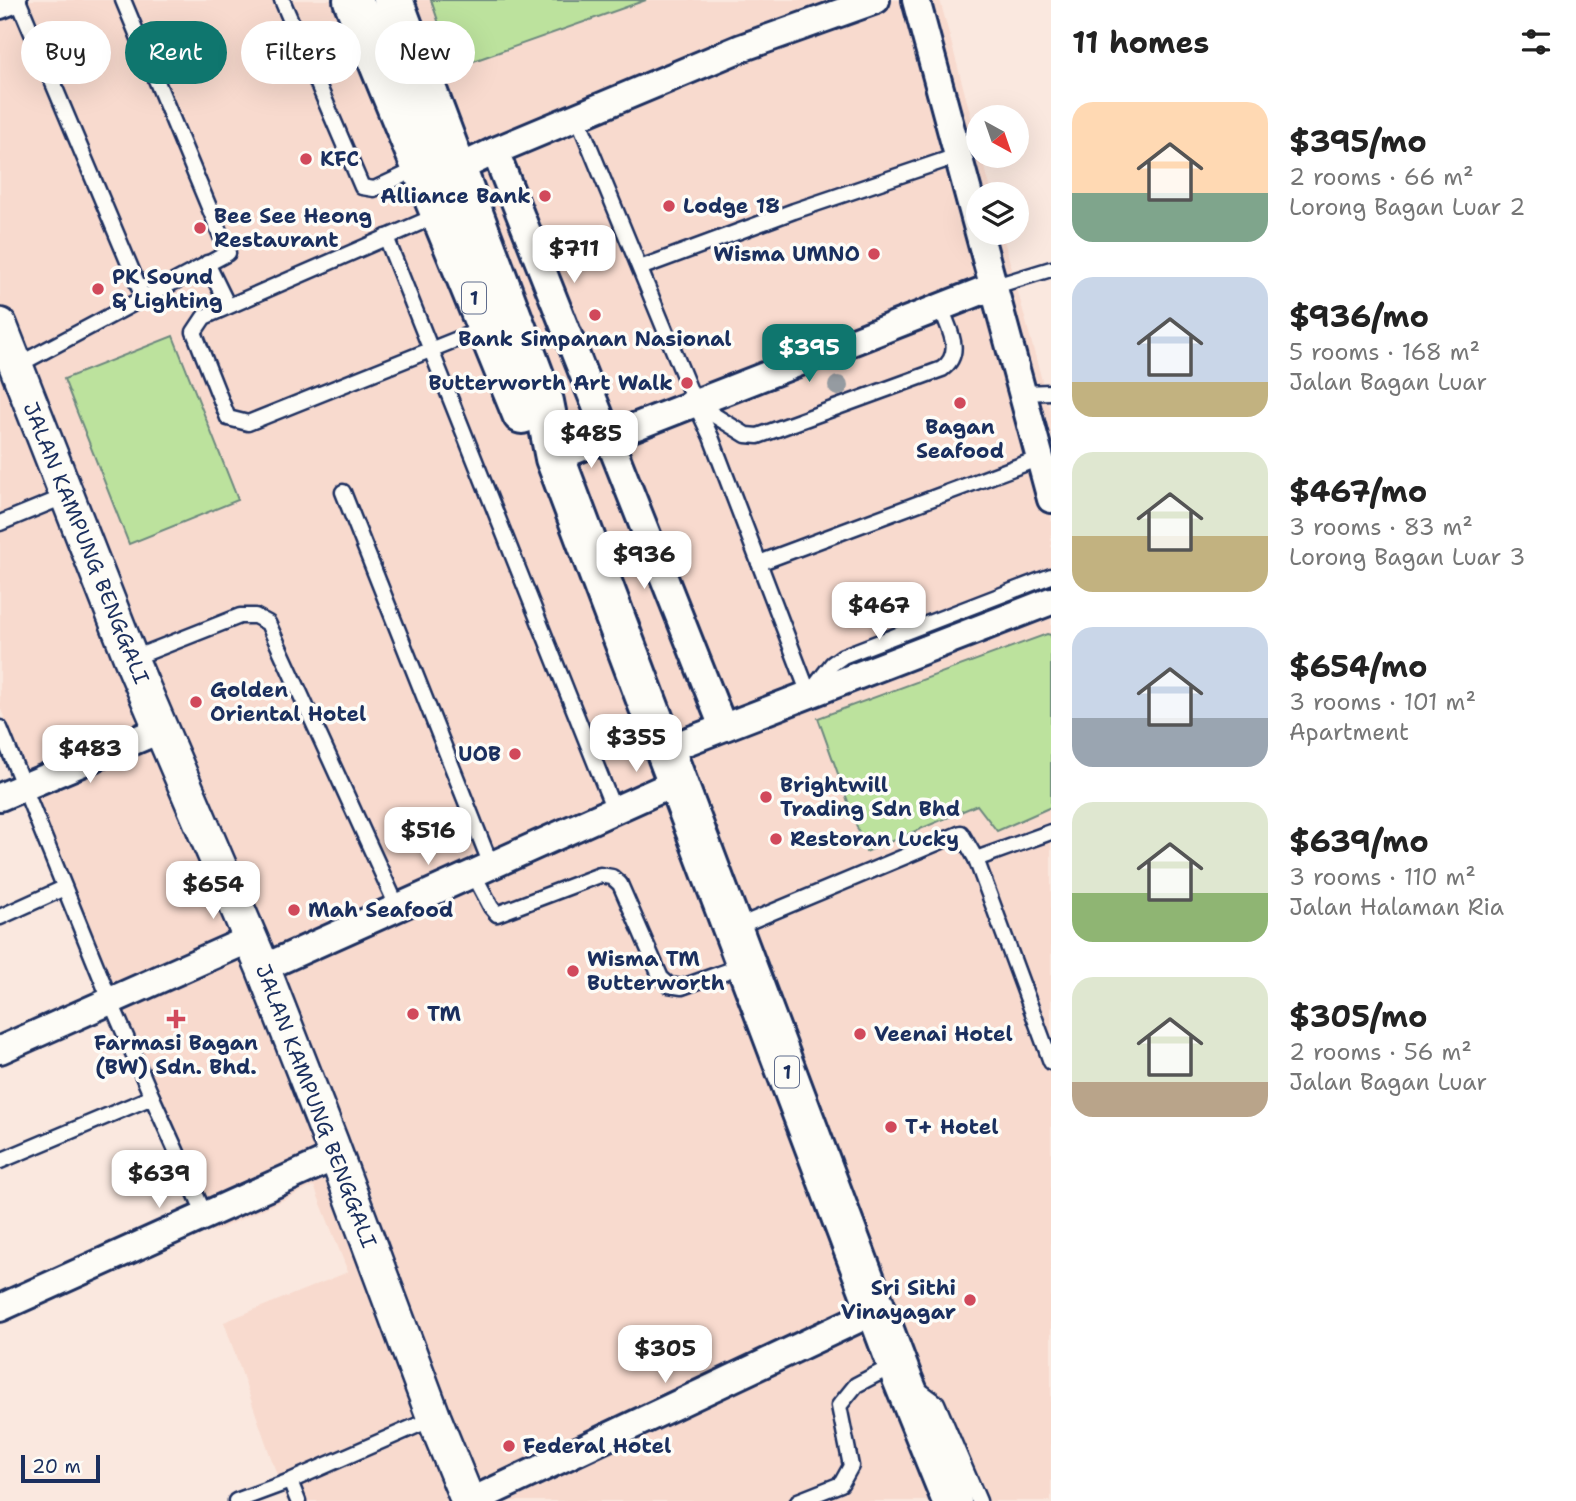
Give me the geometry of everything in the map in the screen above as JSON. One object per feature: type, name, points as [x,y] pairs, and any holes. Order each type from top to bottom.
[{"type":"main road","name":"1","points":[[353,0],[438,168],[544,402],[555,458],[900,1371],[952,1501]]},
{"type":"main road","name":"1","points":[[393,0],[438,168],[439,214],[521,412],[555,458]]},
{"type":"street","points":[[0,5],[15,0]]},
{"type":"street","points":[[438,168],[495,151],[741,48],[876,0]]},
{"type":"street","points":[[916,0],[1051,499]]},
{"type":"street","points":[[495,151],[723,727]]},
{"type":"street","points":[[555,458],[992,287]]},
{"type":"street","name":"JALAN KAMPUNG BENGGALI","points":[[0,325],[131,659],[256,954],[337,1156],[434,1418],[470,1501]]},
{"type":"street","points":[[0,1050],[110,1000],[397,906],[614,810],[723,727],[1051,601]]},
{"type":"street","points":[[12,793],[162,729]]},
{"type":"street","points":[[0,1308],[337,1156]]},
{"type":"street","points":[[470,1501],[877,1310]]},
{"type":"lane","points":[[15,0],[143,297]]},
{"type":"lane","points":[[16,366],[228,253],[123,0]]},
{"type":"lane","points":[[282,0],[362,187],[374,189],[438,168]]},
{"type":"lane","points":[[578,116],[695,404],[711,437],[809,694]]},
{"type":"lane","points":[[640,268],[794,211],[957,156]]},
{"type":"lane","points":[[439,214],[204,317],[194,332],[228,418],[248,423],[486,328]]},
{"type":"lane","points":[[386,237],[614,810]]},
{"type":"lane","points":[[207,264],[228,306]]},
{"type":"lane","points":[[992,287],[1051,269]]},
{"type":"lane","points":[[695,404],[746,435],[758,436],[942,369],[951,362],[954,345],[941,307]]},
{"type":"lane","points":[[1022,393],[1051,391]]},
{"type":"lane","points":[[760,563],[1040,458]]},
{"type":"lane","points":[[344,492],[482,869],[491,907],[498,914],[600,875],[612,877],[620,884],[661,978],[669,985],[682,987],[746,964]]},
{"type":"lane","points":[[0,523],[66,496]]},
{"type":"lane","points":[[809,694],[832,664],[843,656],[1051,576]]},
{"type":"lane","points":[[131,659],[240,616],[255,616],[268,623],[397,906]]},
{"type":"lane","points":[[0,728],[12,793],[64,888],[110,1000],[205,1215]]},
{"type":"lane","points":[[976,859],[1051,832]]},
{"type":"lane","points":[[733,928],[961,833],[976,859],[1051,1062]]},
{"type":"lane","points":[[0,917],[64,888]]},
{"type":"lane","points":[[0,1161],[152,1097]]},
{"type":"lane","points":[[797,1501],[841,1484],[850,1466],[839,1406],[856,1385],[900,1371],[937,1403],[979,1501]]},
{"type":"lane","points":[[236,1501],[290,1481],[434,1418]]},
{"type":"lane","points":[[290,1481],[298,1501]]},
{"type":"shaded area","points":[[0,0],[940,0],[968,105],[966,168],[985,168],[989,182],[966,182],[966,245],[1005,245],[1051,414],[1051,1501],[286,1501],[224,1322],[348,1272],[314,1186],[213,1232],[0,707]]},
{"type":"green space","points":[[431,0],[646,0],[475,61],[475,21],[438,21]]},
{"type":"green space","points":[[173,336],[238,500],[129,544],[64,379]]},
{"type":"green space","points":[[1047,634],[1051,635],[1051,807],[997,831],[977,805],[866,852],[818,718]]},
{"type":"place","name":"KFC","points":[[306,159]]},
{"type":"place","name":"Alliance Bank","points":[[545,196]]},
{"type":"place","name":"Lodge 18","points":[[669,206]]},
{"type":"place","name":"Bee See Heong Restaurant","points":[[200,228]]},
{"type":"place","name":"Wisma UMNO","points":[[874,254]]},
{"type":"place","name":"PK Sound & Lighting","points":[[98,289]]},
{"type":"place","name":"Bank Simpanan Nasional","points":[[595,315]]},
{"type":"place","name":"Butterworth Art Walk","points":[[687,383]]},
{"type":"place","name":"Bagan Seafood","points":[[960,403]]},
{"type":"place","name":"Golden Oriental Hotel","points":[[196,702]]},
{"type":"place","name":"UOB","points":[[515,754]]},
{"type":"place","name":"Brightwill Trading Sdn Bhd","points":[[766,797]]},
{"type":"place","name":"Restoran Lucky","points":[[776,839]]},
{"type":"place","name":"Mah Seafood","points":[[294,910]]},
{"type":"place","name":"Wisma TM Butterworth","points":[[573,971]]},
{"type":"place","name":"TM","points":[[413,1014]]},
{"type":"place","name":"Farmasi Bagan (BW) Sdn. Bhd.","points":[[176,1019]]},
{"type":"place","name":"Veenai Hotel","points":[[860,1034]]},
{"type":"place","name":"T+ Hotel","points":[[891,1127]]},
{"type":"place","name":"Sri Sithi Vinayagar","points":[[970,1300]]},
{"type":"place","name":"Federal Hotel","points":[[509,1446]]}]
